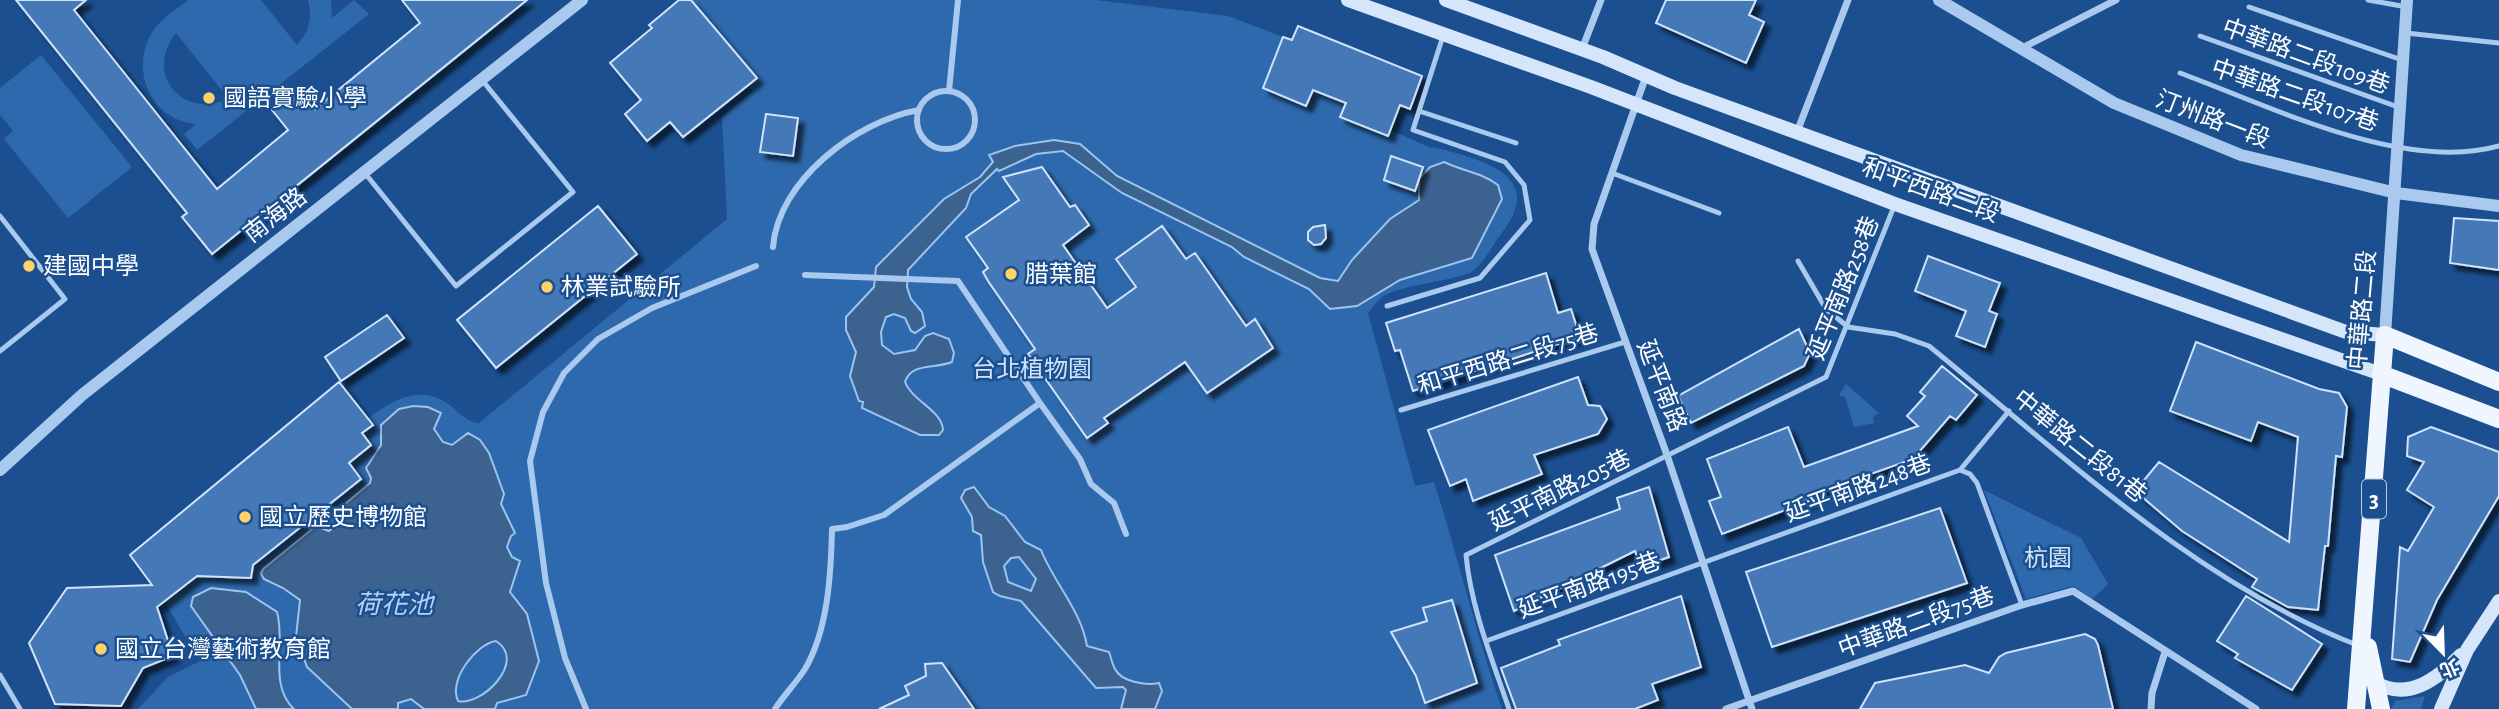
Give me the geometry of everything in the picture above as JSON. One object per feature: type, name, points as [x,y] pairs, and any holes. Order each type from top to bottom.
[{"type":"main road","name":"和平西路二段","points":[[1348,0],[1635,104],[1895,204],[2381,374],[2499,419]]},
{"type":"main road","name":"和平西路二段","points":[[1446,0],[1797,132],[2346,332],[2385,335],[2499,382]]},
{"type":"main road","name":"中華路二段","points":[[2356,709],[2360,646],[2365,623],[2385,335]]},
{"type":"main road","points":[[2441,709],[2467,650],[2499,601]]},
{"type":"main road","name":"中華路二段","points":[[2365,623],[2381,709]]},
{"type":"main road","points":[[2374,682],[2395,690],[2423,685],[2441,675],[2467,650]]},
{"type":"street","name":"南海路","points":[[0,470],[82,395],[582,0]]},
{"type":"street","points":[[949,90],[958,0]]},
{"type":"street","points":[[1582,49],[1601,0]]},
{"type":"street","points":[[1797,132],[1848,0]]},
{"type":"street","name":"汀州路一段","points":[[1939,0],[2114,103],[2241,155],[2396,193],[2499,206]]},
{"type":"street","points":[[2020,49],[2116,0]]},
{"type":"street","name":"中華路二段","points":[[2385,335],[2407,3]]},
{"type":"street","name":"延平南路","points":[[1646,76],[1594,224],[1592,249],[1667,455],[1751,705]]},
{"type":"street","points":[[949,90],[963,95],[976,114],[974,130],[959,147],[936,148],[924,139],[917,125],[919,110],[927,98],[949,90]]},
{"type":"street","points":[[773,247],[774,232],[791,191],[826,155],[885,121],[919,110]]},
{"type":"street","points":[[586,709],[565,658],[546,583],[530,461],[543,412],[564,373],[598,339],[652,308],[756,266]]},
{"type":"street","points":[[805,275],[958,281],[1080,459],[1091,484],[1114,503],[1126,534]]},
{"type":"street","points":[[775,709],[804,669],[818,641],[831,558],[832,529],[884,515],[1041,403]]},
{"type":"street","name":"中華路二段75巷","points":[[1726,709],[1751,705],[2022,605],[2073,591],[2251,707]]},
{"type":"street","points":[[2151,709],[2152,693],[2165,652]]},
{"type":"lane","points":[[2368,0],[2407,3]]},
{"type":"lane","points":[[2249,7],[2404,61]]},
{"type":"lane","points":[[1387,306],[1480,278],[1530,220],[1524,185],[1504,162],[1413,130],[1444,33]]},
{"type":"lane","points":[[2406,33],[2499,44]]},
{"type":"lane","name":"中華路二段109巷","points":[[2200,36],[2401,108]]},
{"type":"lane","name":"中華路二段107巷","points":[[2180,73],[2367,142],[2399,147],[2482,151],[2499,146]]},
{"type":"lane","points":[[363,172],[456,286],[573,192],[482,79]]},
{"type":"lane","points":[[1419,111],[1516,143]]},
{"type":"lane","points":[[1612,173],[1718,213]]},
{"type":"lane","name":"延平南路258巷","points":[[1667,455],[1826,377],[1895,204]]},
{"type":"lane","points":[[0,216],[65,299],[0,351]]},
{"type":"lane","points":[[1798,261],[1826,309],[1848,327]]},
{"type":"lane","name":"中華路二段81巷","points":[[1848,327],[1895,334],[1929,346],[2159,534],[2273,604],[2360,646]]},
{"type":"lane","name":"和平西路二段75巷","points":[[1401,410],[1625,342]]},
{"type":"lane","points":[[1960,470],[2009,411]]},
{"type":"lane","name":"延平南路205巷","points":[[1486,641],[1468,573],[1466,555],[1650,466],[1667,455]]},
{"type":"lane","name":"延平南路248巷","points":[[1704,562],[1960,470],[1970,474],[1977,483],[2022,605]]},
{"type":"lane","name":"延平南路195巷","points":[[1486,641],[1704,562]]},
{"type":"lane","points":[[1486,641],[1509,709]]},
{"type":"lane","points":[[0,675],[20,709]]},
{"type":"green space","points":[[188,0],[261,0],[297,45],[309,24],[308,0],[331,0],[332,18],[354,0],[369,14],[197,150],[184,134],[196,124],[181,121],[158,105],[150,94],[143,67],[144,52],[152,32]],"holes":[[[176,33],[228,98],[211,104],[196,103],[182,98],[172,89],[166,77],[164,63],[167,48]]]},
{"type":"green space","name":"台北植物園","points":[[682,0],[1096,0],[1228,16],[1283,37],[1275,60],[1351,90],[1340,116],[1387,136],[1391,130],[1431,148],[1488,164],[1503,173],[1513,184],[1517,197],[1514,214],[1479,265],[1461,276],[1391,293],[1380,299],[1368,313],[1415,486],[1434,482],[1502,709],[138,709],[168,677],[200,661],[164,601],[203,571],[253,565],[361,480],[349,463],[362,433],[373,425],[368,418],[406,397],[426,395],[436,397],[466,418],[479,423],[727,219],[722,117],[753,91]]},
{"type":"green space","points":[[41,55],[132,167],[68,218],[4,139],[13,131],[0,115],[0,88]]},
{"type":"green space","points":[[1846,384],[1879,413],[1873,417],[1874,423],[1854,427],[1845,397],[1839,395]]},
{"type":"green space","name":"杭園","points":[[1984,490],[2081,538],[2108,584],[2092,599],[2073,586],[2026,599]]},
{"type":"green space","points":[[2425,696],[2421,709],[2391,709],[2395,701]]},
{"type":"water","points":[[1054,140],[1080,144],[1117,176],[1320,278],[1338,281],[1352,260],[1390,219],[1419,200],[1419,179],[1430,167],[1444,162],[1485,177],[1498,185],[1502,199],[1472,258],[1400,280],[1357,306],[1330,309],[1309,289],[1244,257],[1232,247],[1122,193],[1063,151],[1036,154],[999,171],[997,169],[971,194],[966,208],[908,270],[907,287],[911,299],[922,312],[925,326],[915,333],[911,331],[905,318],[894,314],[886,317],[881,332],[882,345],[894,354],[915,350],[925,336],[933,333],[949,339],[954,353],[952,362],[913,371],[905,382],[914,395],[938,417],[943,430],[939,435],[920,435],[862,408],[863,402],[859,401],[850,376],[856,352],[846,330],[846,317],[874,287],[876,267],[944,199],[980,177],[993,162],[989,155],[1015,146]]},
{"type":"water","name":"荷花池","points":[[428,407],[441,413],[434,429],[443,442],[452,445],[468,433],[480,440],[489,453],[504,494],[501,504],[515,533],[507,547],[512,557],[520,561],[510,592],[527,614],[539,661],[526,695],[497,703],[495,709],[424,709],[411,699],[398,703],[398,709],[352,709],[307,667],[296,637],[300,600],[264,579],[261,574],[263,569],[316,526],[329,531],[341,521],[339,509],[370,483],[371,478],[366,468],[381,445],[381,425],[399,409]],"holes":[[[496,641],[504,650],[507,660],[498,681],[478,697],[458,701],[457,683],[473,656]]]},
{"type":"water","points":[[974,487],[989,507],[1005,516],[1025,542],[1041,550],[1079,620],[1087,646],[1109,652],[1115,669],[1123,677],[1148,684],[1159,683],[1162,691],[1155,709],[1121,709],[1126,690],[1123,687],[1096,688],[1021,601],[993,592],[983,562],[981,535],[973,531],[972,517],[961,498],[965,490]],"holes":[[[1019,557],[1036,579],[1031,591],[1008,582],[1004,566],[1011,558]]]},
{"type":"water","points":[[211,588],[246,592],[277,612],[282,688],[294,709],[256,709],[240,675],[191,606],[193,597]]},
{"type":"building","points":[[16,0],[86,0],[74,10],[217,189],[288,130],[272,110],[298,89],[315,109],[420,23],[402,0],[527,0],[212,254],[182,217],[187,213]]},
{"type":"building","points":[[679,0],[691,0],[757,78],[683,137],[670,122],[647,141],[625,114],[641,100],[610,63],[652,28],[649,25]]},
{"type":"building","points":[[1666,0],[1756,0],[1749,15],[1764,22],[1746,63],[1656,23]]},
{"type":"building","points":[[1298,26],[1422,76],[1410,109],[1400,105],[1388,136],[1340,117],[1346,103],[1313,90],[1306,106],[1263,88],[1283,37],[1292,40]]},
{"type":"building","points":[[766,114],[798,118],[793,156],[760,152]]},
{"type":"building","points":[[1391,156],[1423,167],[1415,191],[1384,180]]},
{"type":"building","points":[[1042,167],[1070,207],[1075,205],[1089,225],[1063,245],[1107,308],[1136,287],[1116,259],[1162,226],[1186,259],[1195,253],[1246,326],[1255,319],[1273,348],[1207,393],[1185,362],[1104,418],[1108,423],[1087,438],[1028,354],[1035,349],[988,281],[983,272],[988,268],[966,237],[1019,200],[1003,177]]},
{"type":"building","name":"林業試驗所","points":[[598,206],[637,254],[496,368],[457,320]]},
{"type":"building","points":[[2454,218],[2499,221],[2499,270],[2450,263]]},
{"type":"building","points":[[1325,225],[1326,238],[1321,244],[1314,245],[1308,240],[1308,232],[1313,227]]},
{"type":"building","points":[[1928,256],[2000,283],[1989,311],[1997,314],[1985,347],[1956,336],[1966,311],[1915,291]]},
{"type":"building","points":[[1546,273],[1558,313],[1571,309],[1580,337],[1413,391],[1400,350],[1395,351],[1386,323]]},
{"type":"building","points":[[387,315],[404,338],[341,381],[325,357]]},
{"type":"building","points":[[1799,329],[1810,353],[1804,366],[1691,423],[1678,396]]},
{"type":"building","points":[[2196,342],[2319,389],[2339,393],[2347,407],[2342,457],[2336,456],[2328,546],[2325,546],[2318,610],[2288,607],[2252,587],[2257,579],[2182,531],[2135,491],[2159,462],[2289,542],[2298,437],[2258,422],[2251,441],[2170,411]]},
{"type":"building","points":[[1942,366],[1977,395],[1956,420],[1950,416],[1913,459],[1815,494],[1817,498],[1722,534],[1709,501],[1721,497],[1707,459],[1788,427],[1804,467],[1918,426],[1907,416],[1925,396],[1920,392]]},
{"type":"building","points":[[1578,377],[1588,405],[1600,406],[1607,419],[1598,434],[1534,455],[1542,474],[1473,501],[1466,479],[1450,486],[1428,430]]},
{"type":"building","name":"國立歷史博物館","points":[[339,382],[373,425],[362,433],[371,445],[349,463],[361,479],[253,565],[251,578],[197,576],[157,607],[173,656],[143,668],[121,706],[55,704],[29,643],[67,588],[152,585],[130,555]]},
{"type":"building","points":[[2431,427],[2499,452],[2499,496],[2437,600],[2410,662],[2392,659],[2400,547],[2408,551],[2434,507],[2407,490],[2424,462],[2407,456],[2408,437]]},
{"type":"building","points":[[1649,487],[1669,557],[1641,567],[1635,551],[1514,611],[1495,555],[1620,509],[1617,498]]},
{"type":"building","points":[[1940,508],[1967,583],[1772,647],[1746,572]]},
{"type":"building","points":[[1681,596],[1701,667],[1652,684],[1658,700],[1635,709],[1516,709],[1501,668],[1560,645],[1558,640]]},
{"type":"building","points":[[2246,596],[2322,644],[2292,690],[2235,658],[2238,654],[2217,641]]},
{"type":"building","points":[[1452,600],[1477,683],[1425,703],[1416,676],[1391,632],[1427,621],[1423,608]]},
{"type":"building","points":[[2085,634],[2095,639],[2098,645],[2113,709],[1860,709],[1875,683],[1965,665],[1989,673],[1999,657],[2006,653]]},
{"type":"building","points":[[942,663],[974,709],[879,709],[909,695],[905,686],[926,676],[925,664]]},
{"type":"place","name":"國語實驗小學","points":[[209,98]]},
{"type":"place","name":"建國中學","points":[[29,266]]},
{"type":"place","name":"腊葉館","points":[[1011,274]]},
{"type":"place","name":"林業試驗所","points":[[547,287]]},
{"type":"place","name":"國立歷史博物館","points":[[245,517]]},
{"type":"place","name":"國立台灣藝術教育館","points":[[101,649]]}]
